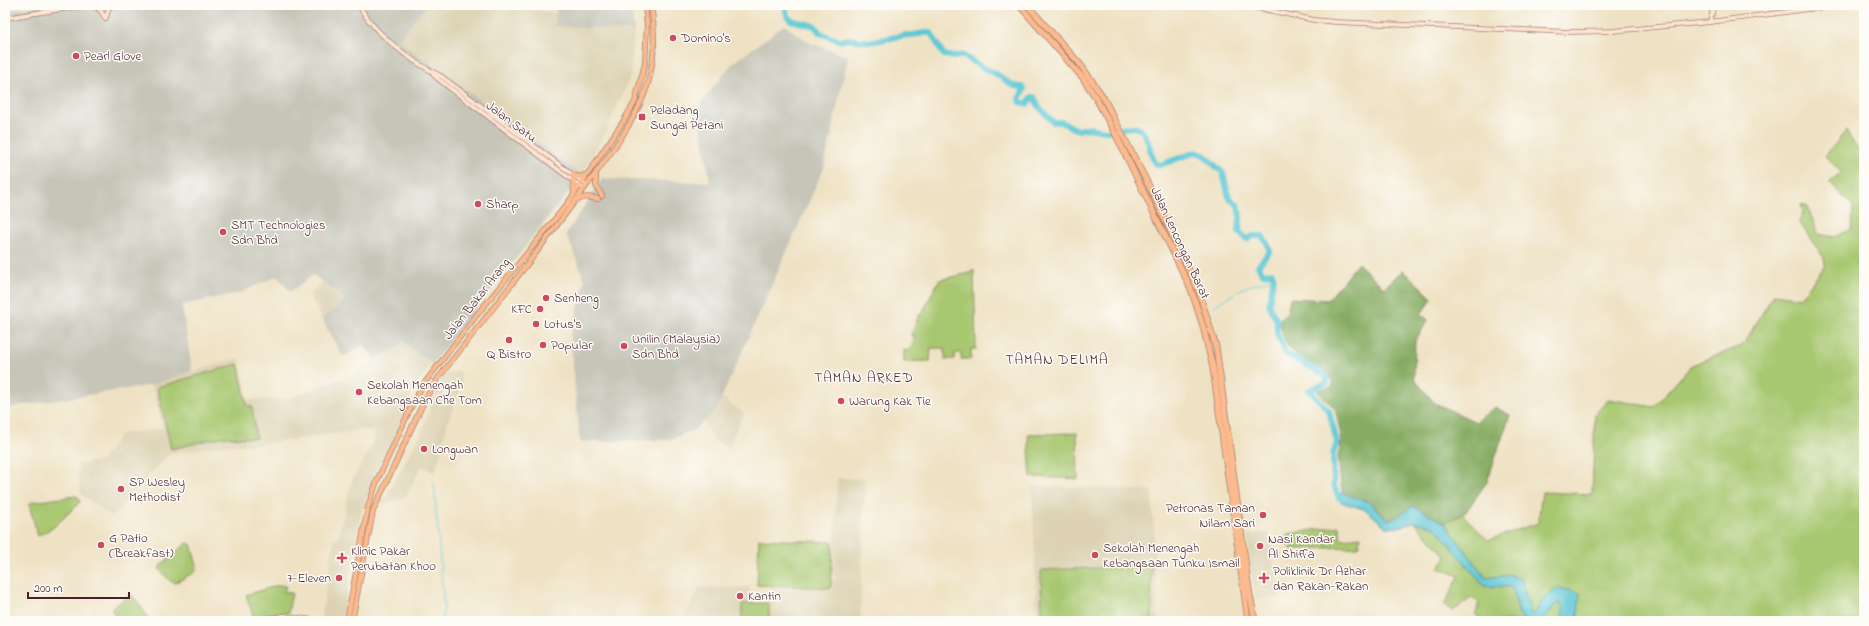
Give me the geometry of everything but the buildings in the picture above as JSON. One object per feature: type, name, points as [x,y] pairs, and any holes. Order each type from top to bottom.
[{"type":"highway","name":"Jalan Lencongan Barat","points":[[1019,5],[1083,78],[1108,120],[1119,134],[1198,289],[1212,334],[1223,394],[1249,590],[1255,621]]},
{"type":"highway","name":"Jalan Lencongan Barat","points":[[1027,5],[1080,64],[1103,97],[1114,117],[1119,134],[1191,289],[1203,326],[1213,368],[1248,621]]},
{"type":"main road","points":[[5,18],[88,5]]},
{"type":"main road","points":[[93,5],[102,11],[105,18],[109,7],[113,5]]},
{"type":"main road","name":"Jalan Satu","points":[[359,5],[364,14],[376,28],[438,79],[572,178],[584,185]]},
{"type":"main road","name":"Jalan Bakar Arang","points":[[352,621],[371,518],[388,477],[426,398],[439,377],[577,200],[587,174],[635,102],[641,81],[647,49],[645,5]]},
{"type":"main road","name":"Jalan Bakar Arang","points":[[347,621],[368,509],[381,474],[413,403],[423,386],[574,194],[596,174],[627,128],[645,90],[653,52],[654,31],[650,5]]},
{"type":"main road","points":[[1244,5],[1314,20],[1336,22],[1569,32],[1637,30],[1839,5]]},
{"type":"main road","points":[[1710,22],[1714,5]]},
{"type":"main road","points":[[574,194],[572,178],[587,174]]},
{"type":"main road","points":[[577,200],[587,197],[600,198],[596,185],[596,174]]},
{"type":"main road","points":[[381,474],[388,477]]},
{"type":"main road","points":[[252,621],[284,616],[321,621]]},
{"type":"shaded area","points":[[51,5],[427,5],[398,40],[582,175],[432,364],[403,342],[398,347],[376,359],[362,344],[358,349],[343,357],[322,319],[346,299],[313,275],[290,292],[277,276],[240,293],[182,305],[192,371],[152,385],[5,408],[5,11]]},
{"type":"shaded area","points":[[427,5],[502,5],[557,13],[556,26],[634,31],[631,75],[606,131],[582,175],[398,40]]},
{"type":"shaded area","points":[[557,5],[632,5],[634,31],[555,26]]},
{"type":"shaded area","points":[[784,25],[810,43],[848,56],[824,168],[716,410],[694,430],[668,440],[580,442],[570,336],[585,280],[566,234],[602,179],[710,182],[698,107],[731,65]]},
{"type":"shaded area","points":[[323,282],[346,299],[322,319],[309,295]]},
{"type":"shaded area","name":"Sekolah Menengah Kebangsaan Che Tom","points":[[402,342],[432,364],[415,385],[397,434],[362,510],[342,621],[320,621],[334,541],[338,538],[351,483],[374,440],[375,432],[361,430],[263,444],[217,446],[169,454],[112,517],[81,494],[77,464],[101,461],[121,434],[163,428],[152,385],[192,371],[239,358],[248,400],[288,398],[349,376],[398,347]]},
{"type":"shaded area","points":[[460,371],[462,387],[449,418],[435,473],[422,466],[406,497],[382,504],[420,436],[443,375]]},
{"type":"shaded area","points":[[721,397],[744,413],[728,448],[715,441],[703,422],[716,410]]},
{"type":"shaded area","points":[[837,478],[865,479],[860,621],[682,621],[700,588],[750,587],[751,602],[771,601],[771,588],[833,590]]},
{"type":"shaded area","name":"Sekolah Menengah Kebangsaan Tunku Ismail","points":[[1032,486],[1152,490],[1158,621],[1037,621]]},
{"type":"shaded area","points":[[1269,532],[1279,597],[1256,599],[1246,535]]},
{"type":"green space","points":[[1846,131],[1858,150],[1864,149],[1864,621],[1577,621],[1580,593],[1544,598],[1535,613],[1531,614],[1521,579],[1511,575],[1486,578],[1445,523],[1462,514],[1488,540],[1538,523],[1542,492],[1592,494],[1595,414],[1609,399],[1654,407],[1692,365],[1743,345],[1774,294],[1800,298],[1825,266],[1824,258],[1799,222],[1803,212],[1801,204],[1808,207],[1818,234],[1834,237],[1852,229],[1853,206],[1829,183],[1841,172],[1825,156]]},
{"type":"green space","points":[[1358,263],[1384,288],[1403,270],[1432,298],[1421,314],[1428,320],[1415,341],[1414,379],[1435,403],[1476,422],[1495,407],[1510,415],[1487,482],[1465,513],[1445,523],[1413,506],[1396,518],[1388,520],[1369,502],[1342,493],[1338,456],[1342,439],[1335,409],[1317,391],[1333,386],[1330,374],[1295,354],[1285,341],[1280,319],[1287,313],[1290,298],[1328,300]]},
{"type":"green space","points":[[974,270],[976,349],[971,349],[971,359],[961,359],[961,353],[955,353],[955,359],[945,360],[945,348],[931,348],[930,361],[904,362],[904,350],[909,351],[915,338],[911,335],[919,315],[921,315],[939,280],[969,273]]},
{"type":"green space","points":[[238,364],[247,406],[252,406],[256,438],[222,437],[171,449],[157,387]]},
{"type":"green space","points":[[1077,433],[1078,479],[1031,477],[1028,434]]},
{"type":"green space","points":[[76,496],[79,498],[80,502],[54,527],[38,536],[29,505],[32,502]]},
{"type":"green space","points":[[1414,522],[1435,527],[1484,586],[1512,587],[1519,614],[1524,621],[1483,621],[1476,614],[1479,602],[1471,598],[1453,611],[1444,605],[1459,576],[1439,568],[1446,556]]},
{"type":"green space","points":[[1339,526],[1341,539],[1361,537],[1358,547],[1291,549],[1289,546],[1288,534]]},
{"type":"green space","points":[[759,539],[833,542],[831,588],[757,585]]},
{"type":"green space","points":[[187,543],[191,544],[197,566],[195,572],[175,583],[170,581],[160,570],[160,566]]},
{"type":"green space","points":[[1151,566],[1152,621],[1042,621],[1041,570]]},
{"type":"green space","points":[[279,585],[286,586],[284,592],[292,593],[288,613],[271,614],[254,618],[246,595]]},
{"type":"green space","points":[[131,594],[148,618],[142,621],[119,621],[111,609]]},
{"type":"green space","points":[[1558,602],[1563,607],[1562,621],[1542,621]]},
{"type":"green space","points":[[769,603],[769,621],[742,621],[742,604]]},
{"type":"water","points":[[1342,493],[1369,502],[1388,520],[1396,518],[1413,506],[1445,523],[1486,578],[1511,575],[1521,579],[1531,614],[1535,613],[1544,598],[1558,588],[1580,593],[1577,621],[1562,621],[1563,607],[1558,602],[1542,621],[1524,621],[1519,614],[1512,587],[1484,586],[1435,527],[1414,522],[1399,527],[1387,528],[1366,510],[1341,502],[1339,498]]},
{"type":"waterway","points":[[785,5],[787,16],[791,20],[815,26],[820,33],[840,41],[849,39],[870,42],[906,35],[931,33],[944,55],[954,57],[962,55],[983,68],[995,73],[1014,86],[1023,87],[1024,89],[1019,99],[1020,102],[1027,104],[1032,97],[1034,97],[1039,107],[1053,122],[1061,122],[1078,130],[1089,128],[1110,131],[1129,127],[1138,128],[1147,138],[1155,163],[1160,165],[1196,152],[1204,155],[1223,173],[1229,198],[1238,205],[1240,217],[1239,232],[1247,239],[1253,236],[1262,236],[1267,243],[1270,251],[1258,266],[1263,274],[1272,273],[1274,278],[1269,302],[1271,310],[1277,320],[1277,333],[1286,354],[1327,376],[1327,383],[1309,390],[1329,411],[1337,442],[1333,454],[1334,485],[1339,498],[1346,499]]},
{"type":"waterway","points":[[1214,306],[1243,288],[1274,278]]},
{"type":"waterway","points":[[434,484],[444,607],[442,621]]},
{"type":"place","name":"Domino's","points":[[673,38]]},
{"type":"place","name":"Pearl Glove","points":[[76,56]]},
{"type":"place","name":"Peladang Sungai Petani","points":[[642,117]]},
{"type":"place","name":"Sharp","points":[[478,204]]},
{"type":"place","name":"SMT Technologies Sdn Bhd","points":[[223,232]]},
{"type":"place","name":"Senheng","points":[[546,298]]},
{"type":"place","name":"KFC","points":[[540,309]]},
{"type":"place","name":"Lotus's","points":[[536,324]]},
{"type":"place","name":"Q Bistro","points":[[509,340]]},
{"type":"place","name":"Popular","points":[[543,345]]},
{"type":"place","name":"Unilin (Malaysia) Sdn Bhd","points":[[624,346]]},
{"type":"place","name":"Sekolah Menengah Kebangsaan Che Tom","points":[[359,392]]},
{"type":"place","name":"Warung Kak Tie","points":[[841,401]]},
{"type":"place","name":"Longwan","points":[[424,449]]},
{"type":"place","name":"SP Wesley Methodist","points":[[121,489]]},
{"type":"place","name":"Petronas Taman Nilam Sari","points":[[1263,515]]},
{"type":"place","name":"G Patio (Breakfast)","points":[[101,545]]},
{"type":"place","name":"Nasi Kandar Al Shiffa","points":[[1260,546]]},
{"type":"place","name":"Sekolah Menengah Kebangsaan Tunku Ismail","points":[[1095,555]]},
{"type":"place","name":"Klinic Pakar Perubatan Khoo","points":[[342,558]]},
{"type":"place","name":"7-Eleven","points":[[339,578]]},
{"type":"place","name":"Poliklinik Dr Azhar dan Rakan-Rakan","points":[[1264,578]]},
{"type":"place","name":"Kantin","points":[[740,596]]},
{"type":"district","name":"TAMAN DELIMA","points":[[1057,360]]},
{"type":"district","name":"TAMAN ARKED","points":[[864,378]]}]
